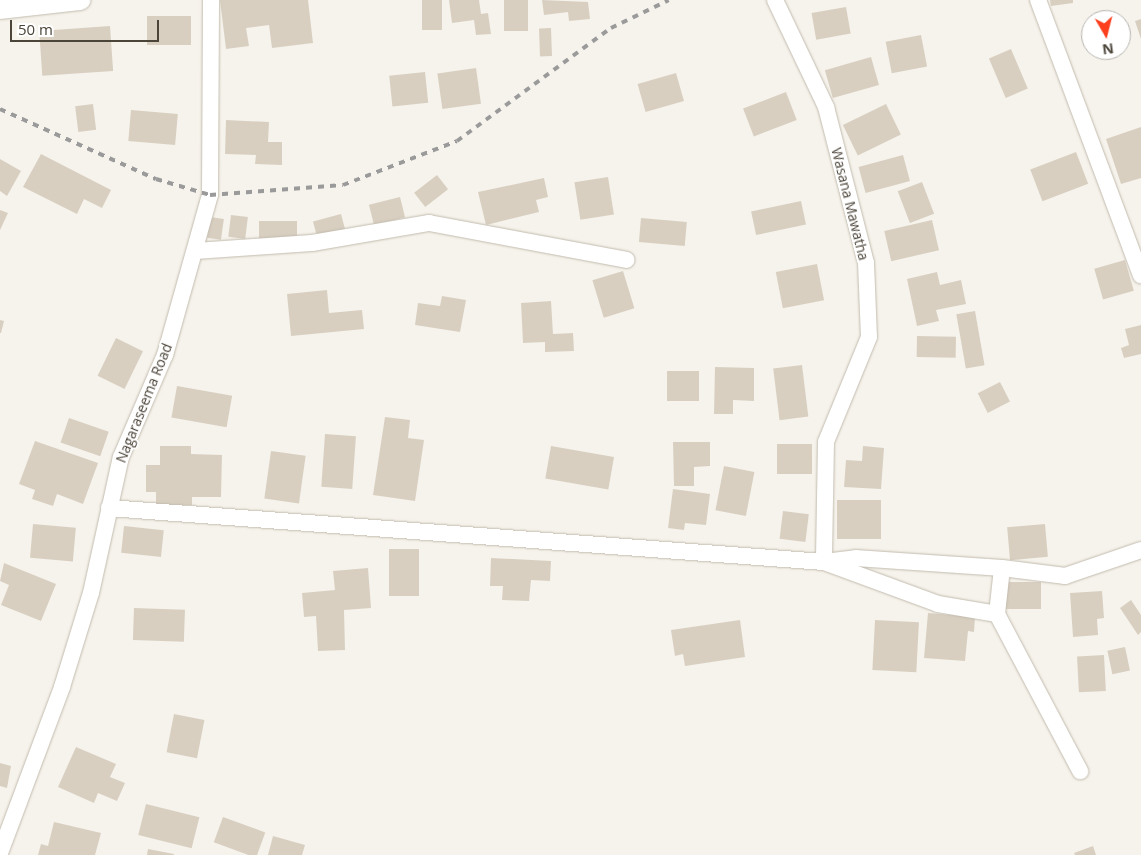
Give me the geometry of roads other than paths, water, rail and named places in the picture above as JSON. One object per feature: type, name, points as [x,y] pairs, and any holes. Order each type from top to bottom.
[{"type":"street","points":[[0,9],[80,0]]},
{"type":"street","name":"Nagaraseema Road","points":[[0,853],[62,687],[92,593],[121,458],[165,356],[210,195],[211,0]]},
{"type":"street","name":"Wasana Mawatha","points":[[775,0],[826,107],[866,263],[869,337],[826,442],[824,562]]},
{"type":"street","points":[[1038,0],[1141,275]]},
{"type":"street","points":[[195,251],[312,243],[429,223],[627,260]]},
{"type":"street","points":[[109,508],[824,562],[856,558],[1002,568],[1065,576],[1141,550]]},
{"type":"street","points":[[824,562],[938,604],[997,614]]},
{"type":"street","points":[[1002,568],[997,614],[1080,771]]},
{"type":"railway","points":[[0,109],[156,179],[210,195],[343,185],[457,141],[611,28],[669,0]]}]
